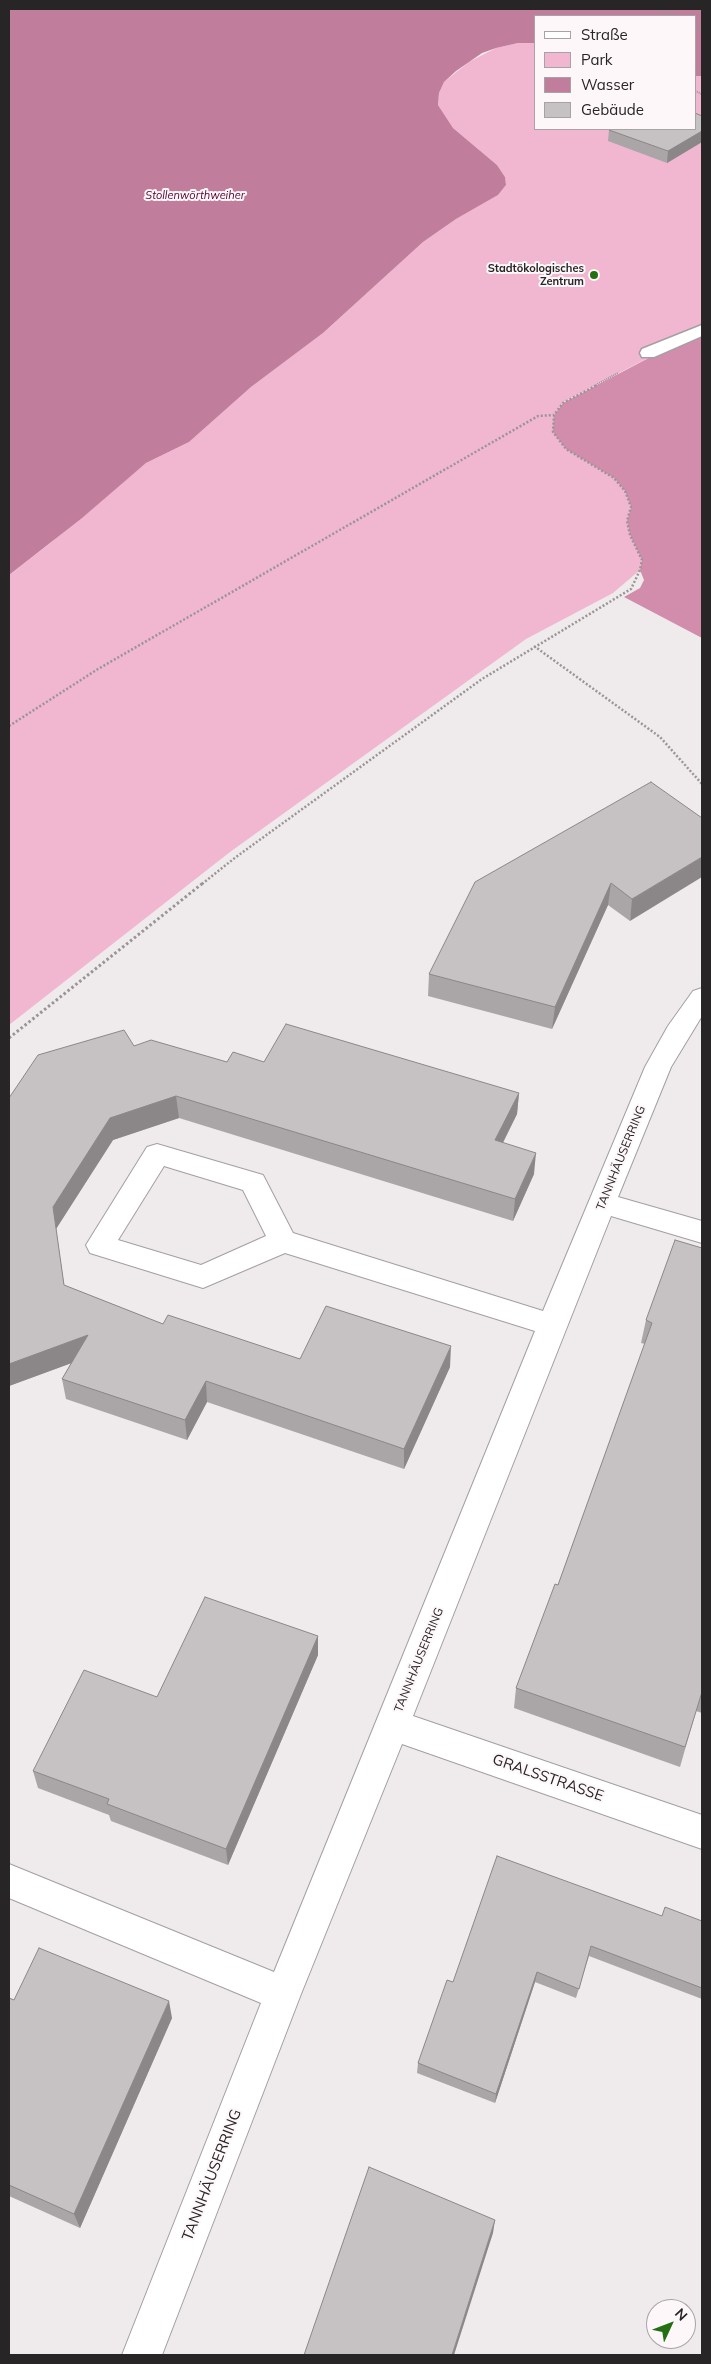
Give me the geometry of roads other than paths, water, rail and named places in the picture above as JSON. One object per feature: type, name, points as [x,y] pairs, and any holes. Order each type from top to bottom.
[{"type":"street","name":"TANNHÄUSERRING","points":[[142,2355],[283,1994],[394,1724],[602,1203],[658,1068],[677,1033],[702,997]]},
{"type":"street","points":[[283,1242],[253,1182],[157,1154],[100,1245],[203,1277],[283,1242],[552,1325]]},
{"type":"street","points":[[602,1203],[702,1232]]},
{"type":"street","name":"GRALSSTRASSE","points":[[394,1724],[702,1832]]},
{"type":"street","points":[[9,1881],[283,1994]]},
{"type":"lane","points":[[648,353],[702,330]]},
{"type":"water","name":"Stollenwörthweiher","points":[[9,9],[702,9],[702,76],[696,76],[696,15],[534,15],[534,43],[518,43],[482,53],[456,71],[444,82],[439,93],[438,105],[453,128],[497,165],[505,177],[506,185],[498,195],[456,219],[423,242],[323,333],[251,387],[189,442],[146,463],[82,518],[9,575]]},
{"type":"place","name":"Stadtökologisches Zentrum","points":[[594,275]]}]
